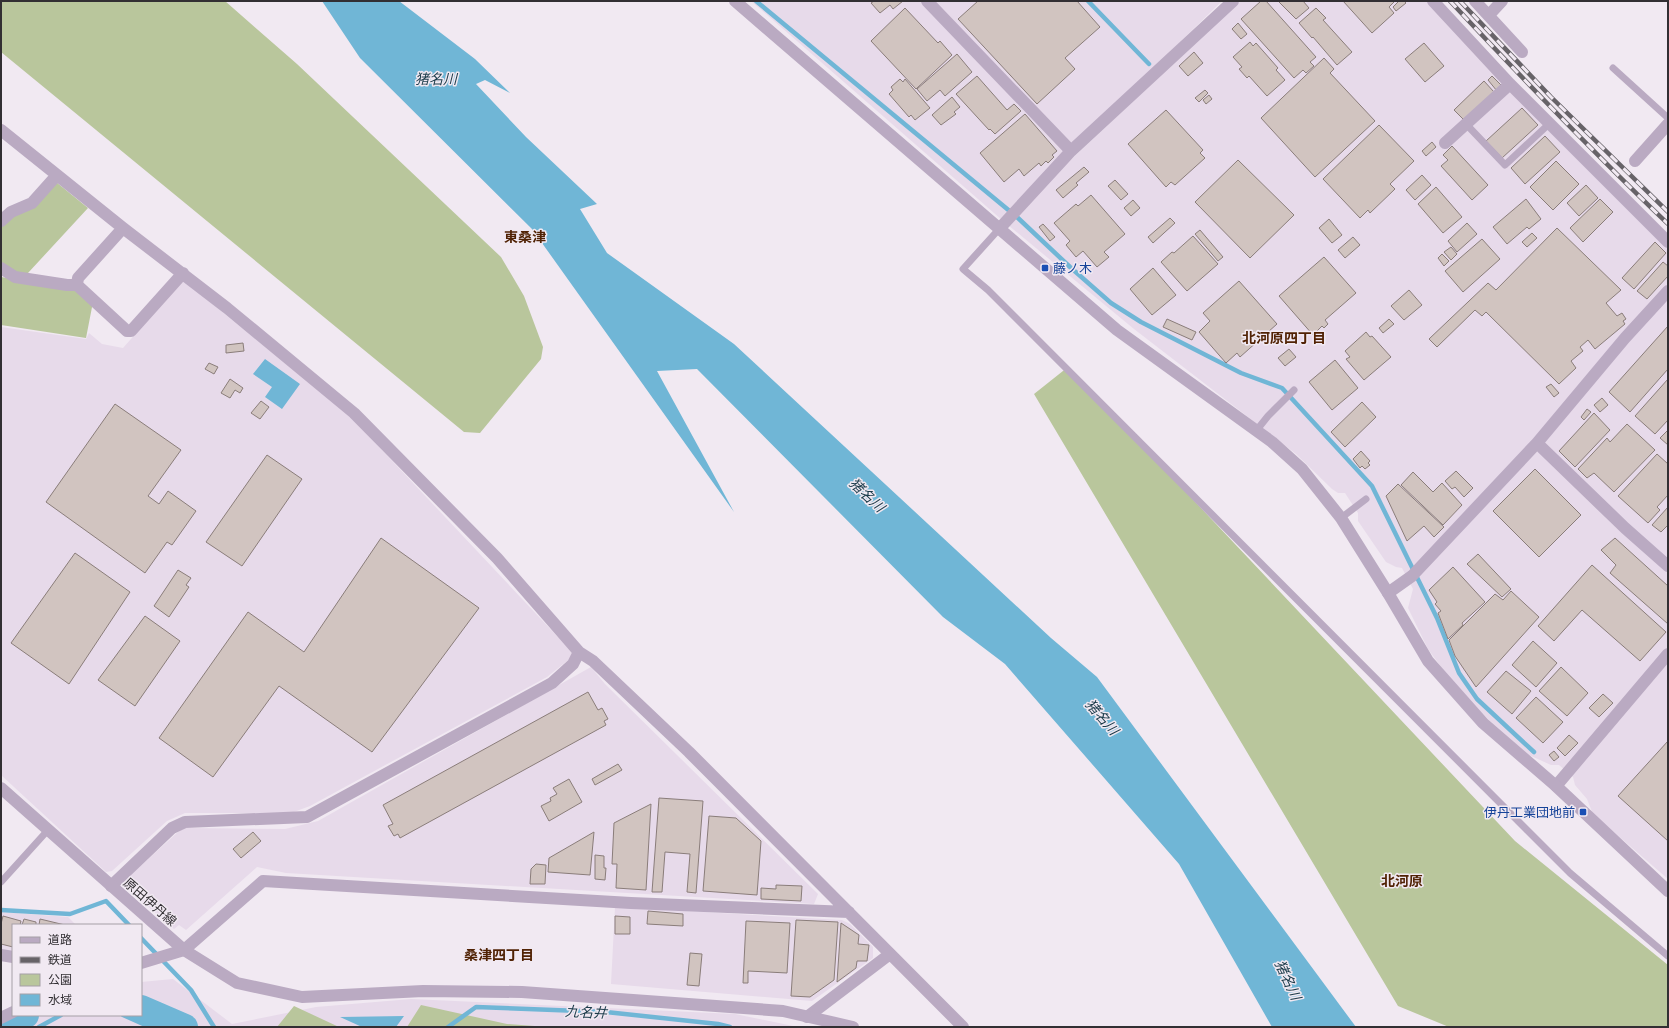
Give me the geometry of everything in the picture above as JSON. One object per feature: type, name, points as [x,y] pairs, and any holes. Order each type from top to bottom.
[{"type":"street","points":[[735,1],[1117,330],[1272,442],[1302,469],[1341,518],[1388,592],[1428,661],[1483,723],[1556,786],[1668,891]]},
{"type":"street","points":[[927,1],[1071,151]]},
{"type":"street","points":[[1000,228],[1071,151],[1233,1]]},
{"type":"street","points":[[1434,1],[1510,84],[1668,242]]},
{"type":"street","points":[[1476,1],[1522,52]]},
{"type":"street","points":[[1489,15],[1502,1]]},
{"type":"street","points":[[1445,143],[1510,84]]},
{"type":"street","points":[[1636,161],[1668,124]]},
{"type":"street","points":[[1,130],[123,228],[227,308],[354,413],[497,558],[580,652],[593,661],[689,752],[963,1027]]},
{"type":"street","points":[[1,221],[11,212],[32,202],[57,174]]},
{"type":"street","points":[[77,285],[78,278],[123,228]]},
{"type":"street","points":[[1,268],[15,277],[77,285],[127,331],[131,331],[183,274]]},
{"type":"street","points":[[1388,592],[1412,576],[1537,443],[1625,338],[1668,291]]},
{"type":"street","points":[[1537,443],[1625,528],[1668,566]]},
{"type":"street","points":[[111,886],[172,828],[185,822],[307,817],[552,683],[573,664],[580,652]]},
{"type":"street","points":[[1556,786],[1668,654]]},
{"type":"street","name":"原田伊丹線","points":[[1,788],[184,950],[237,983],[302,997],[423,991],[522,992],[784,1012],[853,1027]]},
{"type":"street","points":[[142,963],[184,950],[263,881],[631,903],[848,912]]},
{"type":"street","points":[[1,954],[12,957]]},
{"type":"street","points":[[807,1017],[890,954]]},
{"type":"street","points":[[1,1018],[12,1012]]},
{"type":"lane","points":[[1612,68],[1668,118]]},
{"type":"lane","points":[[1466,124],[1505,165],[1550,123]]},
{"type":"lane","points":[[1000,228],[963,268],[988,290],[1570,872],[1668,956]]},
{"type":"lane","points":[[1256,431],[1268,416],[1294,390]]},
{"type":"lane","points":[[1341,518],[1366,499]]},
{"type":"lane","points":[[1,882],[48,830]]},
{"type":"shaded area","points":[[751,1],[1222,1],[1054,165],[1002,220]]},
{"type":"shaded area","points":[[1240,1],[1428,1],[1668,246],[1668,879],[1593,814],[1587,799],[1575,785],[1573,777],[1559,765],[1551,765],[1529,755],[1490,721],[1458,690],[1428,649],[1408,608],[1413,589],[1402,568],[1386,562],[1358,521],[1358,513],[1345,493],[1338,493],[1332,489],[1296,454],[1134,329],[1008,225],[1060,170]]},
{"type":"shaded area","points":[[183,280],[350,416],[572,652],[572,657],[547,677],[310,806],[291,813],[185,813],[167,821],[112,871],[106,872],[1,775],[1,327],[86,339],[89,333],[102,344],[123,348]]},
{"type":"shaded area","points":[[591,667],[605,684],[818,894],[814,904],[286,873],[257,867],[186,930],[179,925],[174,929],[124,886],[125,880],[179,831],[186,828],[285,829],[318,821]]},
{"type":"shaded area","points":[[615,907],[842,920],[850,924],[873,947],[873,958],[812,1001],[611,984]]},
{"type":"shaded area","points":[[2,912],[68,917],[75,924],[12,924],[12,953],[1,951]]},
{"type":"shaded area","points":[[173,979],[232,1024],[316,1007],[411,999],[735,1014],[798,1027],[1,1027],[19,1016],[142,1016],[142,982]]},
{"type":"green space","points":[[1,1],[225,1],[297,64],[501,257],[524,296],[543,347],[541,359],[480,433],[464,432],[1,52]]},
{"type":"green space","points":[[56,182],[88,208],[28,273],[13,273],[1,263],[1,226]]},
{"type":"green space","points":[[1,277],[80,290],[93,302],[86,338],[1,325]]},
{"type":"green space","points":[[1068,367],[1515,841],[1668,965],[1668,1027],[1449,1027],[1398,1006],[1034,394]]},
{"type":"green space","points":[[421,1005],[507,1024],[548,1027],[407,1027]]},
{"type":"green space","points":[[294,1006],[339,1027],[277,1027]]},
{"type":"water","name":"猪名川","points":[[322,1],[399,1],[475,59],[510,93],[485,80],[476,84],[526,137],[597,204],[580,209],[607,253],[734,344],[1051,638],[1097,677],[1356,1027],[1272,1027],[1179,864],[1005,664],[943,617],[697,369],[657,371],[734,512],[532,229],[360,58]]},
{"type":"water","points":[[265,359],[300,384],[282,409],[265,397],[272,387],[253,374]]},
{"type":"water","points":[[404,1016],[396,1027],[362,1027],[340,1017]]},
{"type":"building","points":[[874,1],[903,1],[893,9],[890,5],[880,13],[871,3]]},
{"type":"building","points":[[978,1],[1077,1],[1100,27],[1065,58],[1075,69],[1037,104],[958,19]]},
{"type":"building","points":[[1261,1],[1266,1],[1316,57],[1310,62],[1314,66],[1306,73],[1303,70],[1294,78],[1241,19]]},
{"type":"building","points":[[1278,1],[1303,1],[1309,8],[1296,19]]},
{"type":"building","points":[[1343,1],[1395,1],[1389,7],[1394,13],[1372,33]]},
{"type":"building","points":[[1399,1],[1404,1],[1406,3],[1396,11],[1393,7]]},
{"type":"building","points":[[905,8],[938,43],[940,41],[952,55],[916,89],[871,41]]},
{"type":"building","points":[[1316,8],[1326,18],[1323,20],[1352,52],[1337,65],[1299,23]]},
{"type":"building","points":[[1238,23],[1247,34],[1241,39],[1232,29]]},
{"type":"building","points":[[1250,42],[1253,46],[1256,43],[1278,68],[1276,70],[1285,80],[1267,96],[1249,76],[1247,78],[1239,69],[1242,67],[1233,57]]},
{"type":"building","points":[[1424,43],[1444,66],[1425,82],[1405,59]]},
{"type":"building","points":[[1194,52],[1203,63],[1188,76],[1179,66]]},
{"type":"building","points":[[957,54],[972,72],[945,96],[940,90],[927,101],[917,89]]},
{"type":"building","points":[[1324,58],[1334,69],[1330,73],[1375,121],[1315,177],[1261,118]]},
{"type":"building","points":[[977,76],[1007,110],[1014,104],[1021,111],[995,134],[990,129],[989,130],[956,94]]},
{"type":"building","points":[[1492,76],[1502,86],[1497,91],[1488,80]]},
{"type":"building","points":[[900,79],[903,82],[905,79],[930,108],[915,120],[911,115],[909,117],[889,94],[893,90],[891,87]]},
{"type":"building","points":[[1484,81],[1494,92],[1464,120],[1454,110]]},
{"type":"building","points":[[1205,90],[1208,93],[1199,102],[1195,98]]},
{"type":"building","points":[[1209,95],[1212,99],[1206,104],[1203,100]]},
{"type":"building","points":[[952,97],[960,107],[954,112],[956,114],[941,125],[932,115]]},
{"type":"building","points":[[1522,108],[1538,125],[1502,158],[1486,141]]},
{"type":"building","points":[[1166,110],[1203,150],[1200,153],[1205,158],[1175,185],[1171,182],[1166,187],[1128,144]]},
{"type":"building","points":[[1025,114],[1057,151],[1052,155],[1054,157],[1048,163],[1046,161],[1041,166],[1039,163],[1024,176],[1019,169],[1004,182],[980,153]]},
{"type":"building","points":[[1379,125],[1414,161],[1390,184],[1395,189],[1370,213],[1368,210],[1360,218],[1323,179]]},
{"type":"building","points":[[1545,136],[1560,152],[1525,184],[1511,168]]},
{"type":"building","points":[[1432,142],[1436,147],[1426,156],[1422,151]]},
{"type":"building","points":[[1452,146],[1488,185],[1472,200],[1441,166],[1448,160],[1443,155]]},
{"type":"building","points":[[1238,160],[1294,215],[1250,258],[1195,202]]},
{"type":"building","points":[[1556,161],[1579,184],[1553,210],[1530,187]]},
{"type":"building","points":[[1084,167],[1089,172],[1076,183],[1078,185],[1063,198],[1056,190]]},
{"type":"building","points":[[1422,175],[1431,185],[1415,200],[1406,190]]},
{"type":"building","points":[[1115,180],[1128,194],[1121,200],[1108,186]]},
{"type":"building","points":[[1586,185],[1598,198],[1579,216],[1567,203]]},
{"type":"building","points":[[1436,187],[1462,217],[1443,233],[1418,204]]},
{"type":"building","points":[[1091,195],[1125,234],[1104,252],[1109,257],[1097,267],[1083,251],[1076,257],[1066,245],[1070,241],[1054,223],[1076,204],[1078,206]]},
{"type":"building","points":[[1526,199],[1541,219],[1529,229],[1527,227],[1507,244],[1493,227]]},
{"type":"building","points":[[1600,199],[1613,212],[1583,242],[1570,228]]},
{"type":"building","points":[[1133,200],[1140,208],[1131,216],[1124,208]]},
{"type":"building","points":[[1170,218],[1175,223],[1153,243],[1148,237]]},
{"type":"building","points":[[1329,219],[1342,235],[1332,243],[1319,228]]},
{"type":"building","points":[[1467,223],[1477,234],[1457,252],[1448,241]]},
{"type":"building","points":[[1043,224],[1055,237],[1050,241],[1039,227]]},
{"type":"building","points":[[1557,228],[1621,290],[1606,303],[1617,316],[1622,313],[1626,319],[1623,321],[1625,324],[1595,349],[1588,340],[1580,347],[1583,351],[1571,361],[1576,368],[1559,384],[1486,312],[1482,316],[1475,310],[1437,347],[1429,339],[1488,283],[1496,290]]},
{"type":"building","points":[[1200,230],[1223,257],[1218,261],[1195,234]]},
{"type":"building","points":[[1532,233],[1537,238],[1527,247],[1522,242]]},
{"type":"building","points":[[1193,236],[1218,264],[1187,291],[1161,262],[1172,252],[1174,253]]},
{"type":"building","points":[[1353,237],[1360,245],[1345,258],[1338,250]]},
{"type":"building","points":[[1482,239],[1500,259],[1463,292],[1445,271]]},
{"type":"building","points":[[1655,242],[1666,253],[1634,289],[1622,278]]},
{"type":"building","points":[[1451,247],[1457,254],[1451,260],[1444,252]]},
{"type":"building","points":[[1442,254],[1449,261],[1444,266],[1438,258]]},
{"type":"building","points":[[1324,257],[1356,293],[1325,320],[1328,324],[1324,328],[1322,326],[1313,335],[1279,296]]},
{"type":"building","points":[[1663,262],[1668,266],[1668,276],[1647,299],[1637,291]]},
{"type":"building","points":[[1153,268],[1176,295],[1152,315],[1130,289]]},
{"type":"building","points":[[1239,281],[1277,324],[1240,357],[1237,353],[1226,363],[1199,332],[1210,321],[1203,313]]},
{"type":"building","points":[[1409,290],[1422,305],[1404,320],[1391,306]]},
{"type":"building","points":[[1167,319],[1196,332],[1192,340],[1163,327]]},
{"type":"building","points":[[1389,319],[1394,324],[1383,333],[1379,328]]},
{"type":"building","points":[[1668,326],[1668,369],[1630,412],[1609,392]]},
{"type":"building","points":[[1366,332],[1370,337],[1372,336],[1391,357],[1364,380],[1346,359],[1350,357],[1345,351]]},
{"type":"building","points":[[243,343],[244,351],[226,353],[226,345]]},
{"type":"building","points":[[1289,349],[1296,357],[1285,366],[1278,358]]},
{"type":"building","points":[[1335,360],[1358,388],[1332,410],[1309,382]]},
{"type":"building","points":[[209,363],[218,367],[214,374],[205,369]]},
{"type":"building","points":[[230,379],[243,388],[240,393],[235,390],[230,398],[221,393]]},
{"type":"building","points":[[1668,379],[1668,420],[1655,434],[1635,416]]},
{"type":"building","points":[[1551,384],[1559,393],[1554,397],[1546,387]]},
{"type":"building","points":[[1602,398],[1608,405],[1600,412],[1594,405]]},
{"type":"building","points":[[261,401],[269,407],[260,419],[251,413]]},
{"type":"building","points":[[1362,402],[1376,417],[1345,447],[1331,432]]},
{"type":"building","points":[[115,404],[181,450],[148,496],[159,504],[168,491],[196,511],[172,545],[167,542],[145,573],[46,502]]},
{"type":"building","points":[[1587,409],[1591,412],[1584,420],[1581,417]]},
{"type":"building","points":[[1594,413],[1610,430],[1575,467],[1559,451]]},
{"type":"building","points":[[1627,424],[1655,450],[1614,492],[1594,473],[1587,478],[1578,469],[1607,438],[1610,442]]},
{"type":"building","points":[[1668,430],[1668,445],[1660,438]]},
{"type":"building","points":[[1361,451],[1370,461],[1368,463],[1370,465],[1365,469],[1362,466],[1360,468],[1353,459]]},
{"type":"building","points":[[1657,454],[1668,464],[1668,495],[1657,507],[1660,510],[1648,523],[1618,496]]},
{"type":"building","points":[[267,455],[302,479],[242,566],[206,542]]},
{"type":"building","points":[[1535,469],[1581,515],[1539,557],[1493,511]]},
{"type":"building","points":[[1456,471],[1473,488],[1464,497],[1455,487],[1452,489],[1445,481]]},
{"type":"building","points":[[1413,472],[1433,492],[1442,483],[1462,505],[1443,525],[1401,485]]},
{"type":"building","points":[[1398,484],[1444,527],[1434,537],[1424,526],[1407,541],[1386,496]]},
{"type":"building","points":[[1668,507],[1668,525],[1661,532],[1652,525]]},
{"type":"building","points":[[381,538],[479,608],[372,752],[279,686],[213,777],[159,738],[248,612],[304,652]]},
{"type":"building","points":[[1615,538],[1668,586],[1668,624],[1610,573],[1616,565],[1601,550]]},
{"type":"building","points":[[75,553],[130,592],[69,684],[11,643]]},
{"type":"building","points":[[1478,554],[1511,589],[1502,597],[1467,564]]},
{"type":"building","points":[[1592,565],[1666,632],[1640,661],[1582,610],[1554,641],[1538,626]]},
{"type":"building","points":[[1453,567],[1485,602],[1462,623],[1463,625],[1448,639],[1438,613],[1441,611],[1435,604],[1437,602],[1429,590]]},
{"type":"building","points":[[178,570],[191,578],[186,585],[189,587],[169,617],[154,606]]},
{"type":"building","points":[[1511,591],[1539,617],[1476,687],[1455,656],[1449,640],[1495,594],[1503,600]]},
{"type":"building","points":[[145,616],[180,641],[135,706],[98,680]]},
{"type":"building","points":[[1533,641],[1557,663],[1536,687],[1512,665]]},
{"type":"building","points":[[1561,667],[1588,693],[1567,716],[1539,691]]},
{"type":"building","points":[[1506,671],[1531,691],[1512,714],[1487,692]]},
{"type":"building","points":[[588,692],[598,710],[602,708],[608,719],[604,721],[606,725],[400,838],[398,834],[394,836],[388,826],[393,824],[383,805]]},
{"type":"building","points":[[1603,694],[1613,703],[1599,717],[1589,708]]},
{"type":"building","points":[[1536,697],[1563,722],[1543,743],[1516,718]]},
{"type":"building","points":[[1569,735],[1578,743],[1565,756],[1557,748]]},
{"type":"building","points":[[1668,741],[1668,841],[1618,796]]},
{"type":"building","points":[[1554,751],[1559,757],[1554,761],[1549,755]]},
{"type":"building","points":[[618,764],[622,770],[595,785],[592,779]]},
{"type":"building","points":[[569,779],[582,802],[549,821],[541,806],[551,801],[550,798],[557,794],[553,788]]},
{"type":"building","points":[[659,798],[703,801],[696,893],[687,892],[690,854],[665,852],[662,892],[652,892]]},
{"type":"building","points":[[651,804],[646,890],[616,888],[617,864],[612,864],[614,823]]},
{"type":"building","points":[[709,816],[736,818],[761,841],[757,895],[703,891]]},
{"type":"building","points":[[253,832],[261,841],[241,858],[233,849]]},
{"type":"building","points":[[594,832],[590,875],[548,872],[549,858]]},
{"type":"building","points":[[595,855],[604,856],[604,868],[606,868],[605,880],[595,879]]},
{"type":"building","points":[[536,864],[546,865],[545,884],[530,884],[531,869]]},
{"type":"building","points":[[776,885],[802,886],[801,901],[761,899],[761,888],[776,889]]},
{"type":"building","points":[[648,911],[683,914],[683,926],[647,924]]},
{"type":"building","points":[[3,916],[21,921],[20,924],[12,924],[12,947],[1,944],[1,924]]},
{"type":"building","points":[[615,916],[630,917],[630,934],[615,934]]},
{"type":"building","points":[[24,919],[36,922],[36,924],[22,924]]},
{"type":"building","points":[[40,919],[61,924],[39,924]]},
{"type":"building","points":[[796,920],[838,922],[834,980],[810,997],[791,996]]},
{"type":"building","points":[[746,921],[790,923],[787,973],[748,971],[748,983],[743,983]]},
{"type":"building","points":[[841,923],[859,935],[858,944],[869,945],[867,961],[857,961],[856,968],[837,982]]},
{"type":"building","points":[[690,953],[702,954],[699,986],[687,985]]},
{"type":"waterway","points":[[756,1],[1018,218],[1111,303],[1141,322],[1241,373],[1282,388],[1372,486],[1437,618],[1459,673],[1477,699],[1534,752]]},
{"type":"waterway","points":[[1088,1],[1149,64]]},
{"type":"waterway","points":[[1,910],[70,914],[106,901],[128,924]]},
{"type":"waterway","points":[[142,939],[191,990],[214,1027]]},
{"type":"waterway","name":"九名井","points":[[448,1027],[476,1007],[606,1012],[718,1024],[730,1027]]},
{"type":"waterway","name":"九名井","points":[[142,1008],[185,1027]]},
{"type":"waterway","name":"九名井","points":[[6,1027],[24,1016]]},
{"type":"waterway","points":[[39,1027],[59,1016]]},
{"type":"waterway","points":[[125,1016],[150,1027]]},
{"type":"railway","points":[[1450,1],[1503,58],[1668,224]]},
{"type":"railway","points":[[1460,1],[1551,97],[1668,212]]},
{"type":"place","name":"藤ノ木","points":[[1045,268]]},
{"type":"place","name":"伊丹工業団地前","points":[[1583,812]]},
{"type":"district","name":"東桑津","points":[[525,237]]},
{"type":"district","name":"北河原四丁目","points":[[1284,338]]},
{"type":"district","name":"北河原","points":[[1402,881]]},
{"type":"district","name":"桑津四丁目","points":[[499,955]]}]
